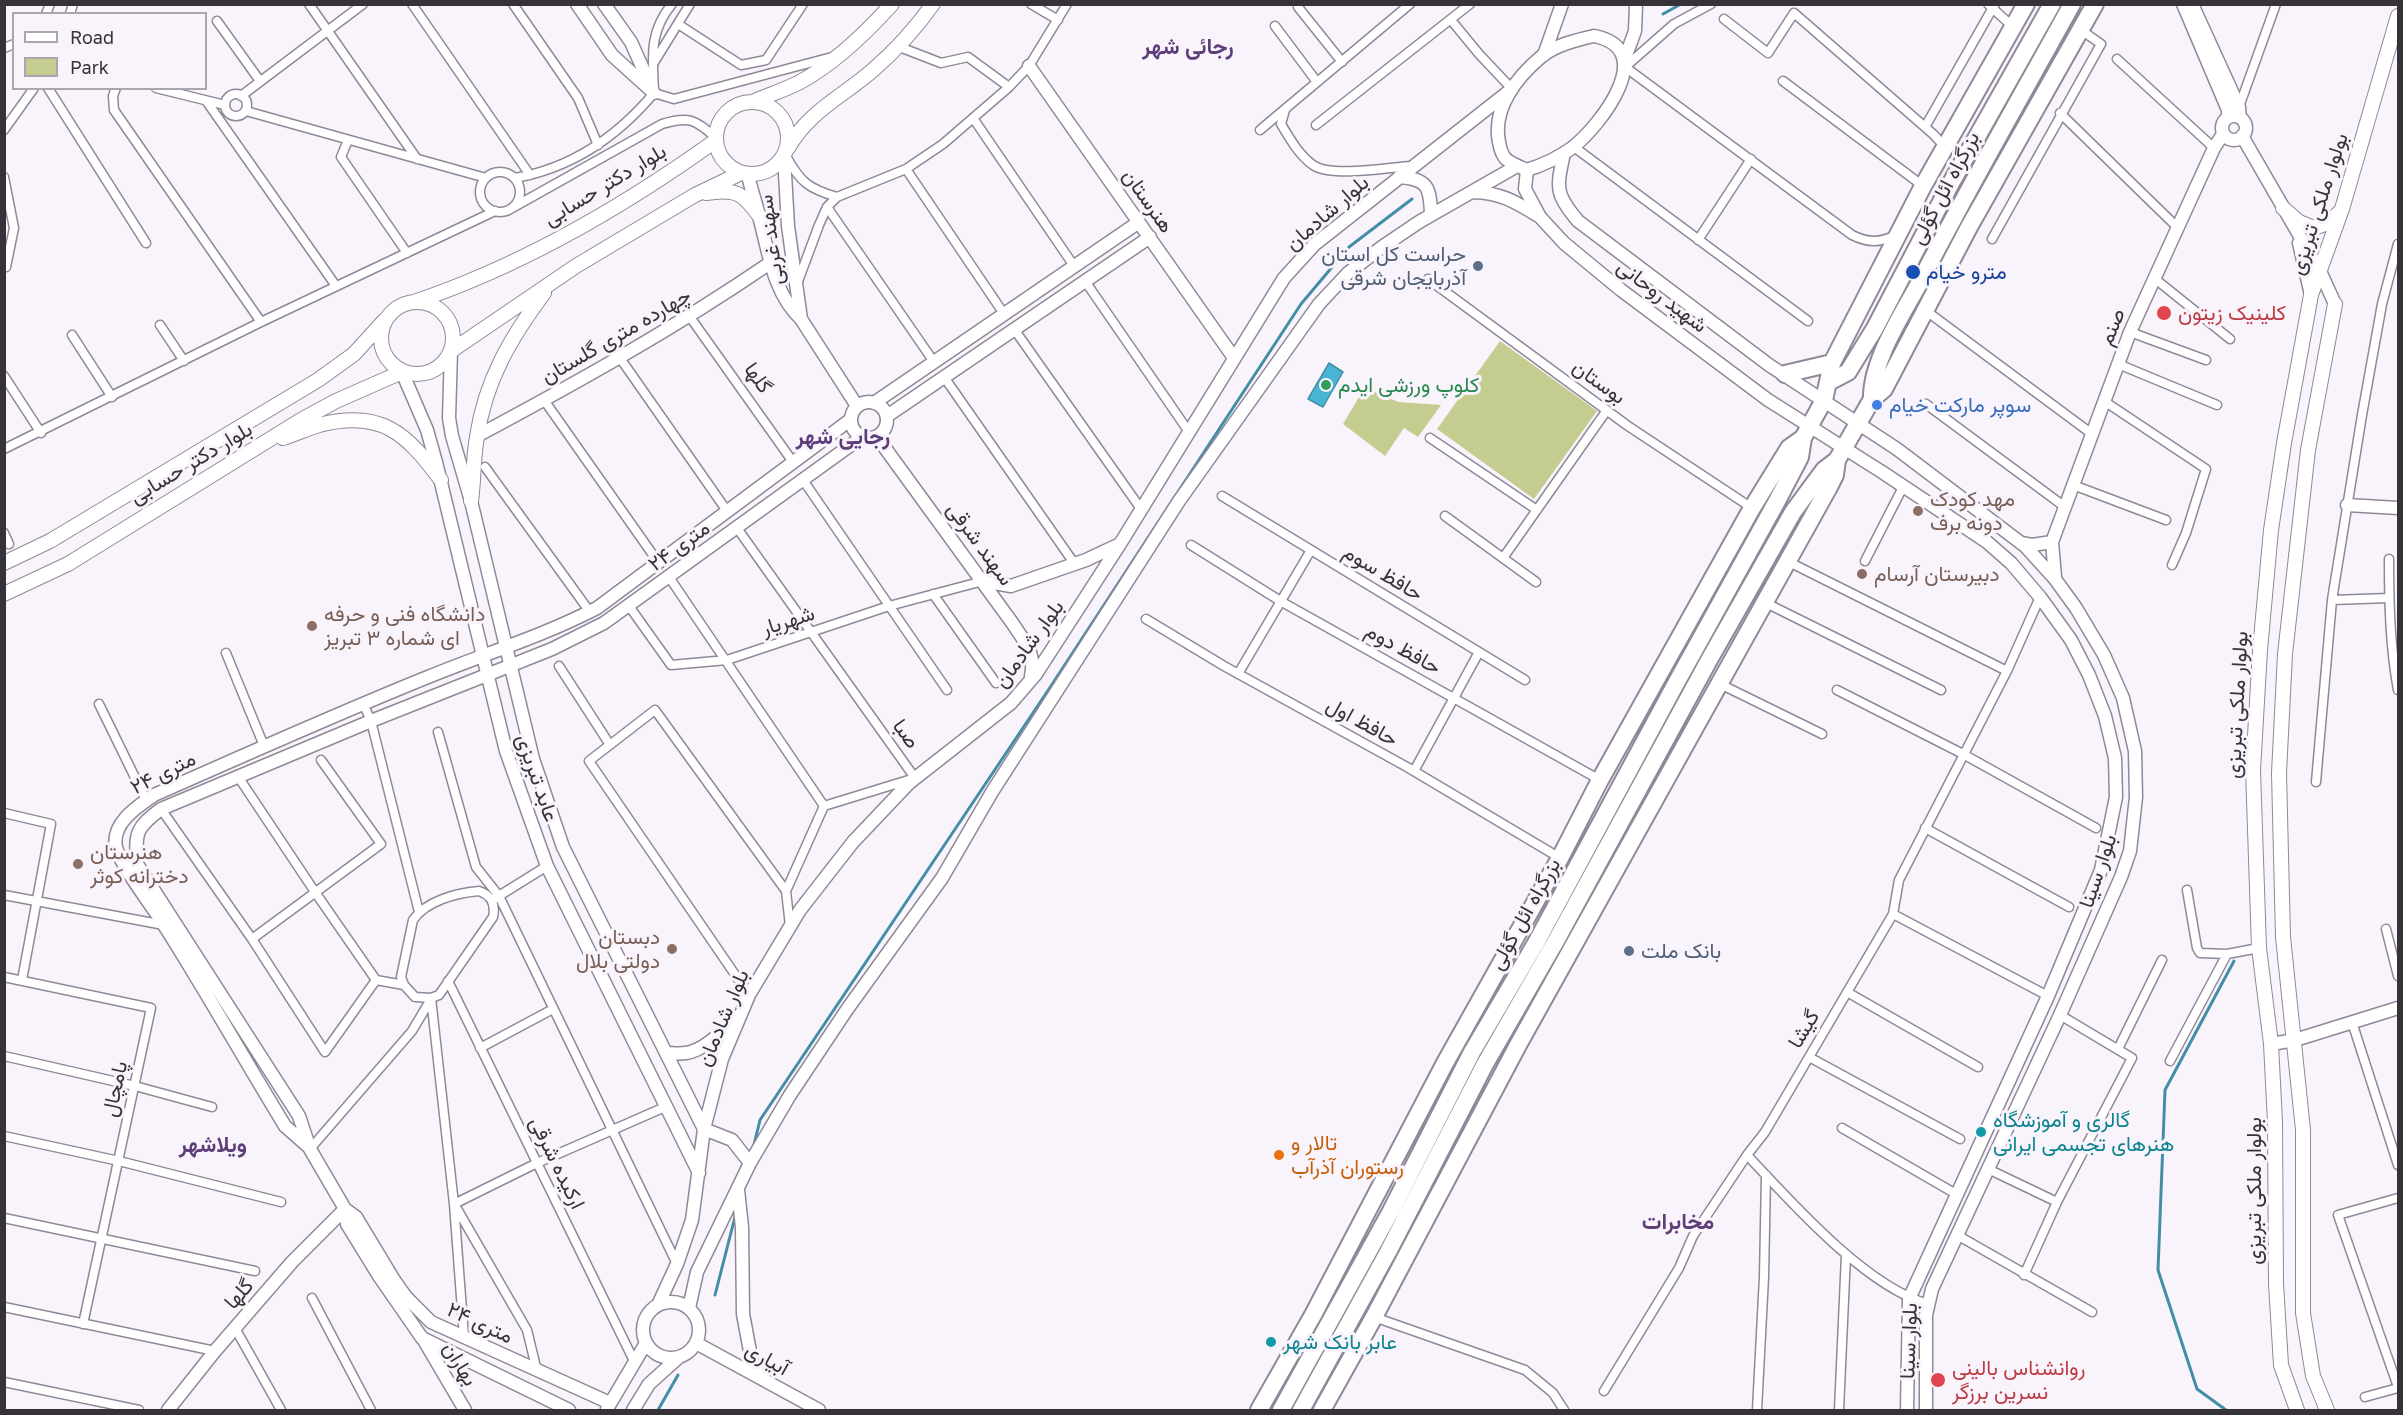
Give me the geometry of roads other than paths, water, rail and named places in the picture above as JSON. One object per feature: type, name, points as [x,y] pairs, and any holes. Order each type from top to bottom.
[{"type":"highway","points":[[1259,1410],[1313,1315],[1445,1063],[1752,508],[1789,448],[1806,432],[1824,400],[1832,363],[1923,186],[2026,4]]},
{"type":"highway","name":"بزرگراه ائل گؤلی","points":[[1829,382],[1848,372],[1875,328],[1952,183],[2052,4]]},
{"type":"highway","name":"بزرگراه ائل گؤلی","points":[[1872,399],[1872,385],[1888,344],[1960,204],[2072,4]]},
{"type":"highway","points":[[1322,1410],[1374,1317],[1518,1045],[1832,481],[1841,454],[1872,399],[1884,389],[1969,226],[2095,4]]},
{"type":"highway","points":[[1785,374],[1832,363]]},
{"type":"highway","name":"بزرگراه ائل گؤلی","points":[[1281,1410],[1391,1211],[1472,1052],[1536,943],[1777,501],[1800,457],[1806,432]]},
{"type":"highway","name":"بزرگراه ائل گؤلی","points":[[1301,1410],[1388,1252],[1485,1064],[1793,512],[1824,470],[1841,454]]},
{"type":"highway","points":[[1777,501],[1789,502],[1793,512]]},
{"type":"main road","points":[[577,4],[612,55],[654,93]]},
{"type":"main road","points":[[604,4],[631,42],[654,93]]},
{"type":"main road","points":[[752,102],[817,72],[868,31],[892,4]]},
{"type":"main road","points":[[451,351],[576,266],[695,195],[744,174],[769,171],[778,164],[798,130],[811,117],[873,70],[933,4]]},
{"type":"main road","points":[[1544,55],[1562,4]]},
{"type":"main road","points":[[689,1308],[697,1272],[750,1163],[790,1095],[848,1008],[942,878],[992,792],[1179,501],[1319,304],[1348,273],[1431,214],[1522,168],[1550,162],[1569,150],[1594,126],[1621,84],[1635,31],[1636,4]]},
{"type":"main road","points":[[2183,4],[2228,110],[2236,114]]},
{"type":"main road","points":[[2192,4],[2236,114],[2246,127],[2242,136],[2232,140],[2223,134],[2222,126],[2236,114]]},
{"type":"main road","name":"بولوار ملکی تبریزی","points":[[2297,1410],[2281,1365],[2276,1284],[2275,1122],[2271,1044],[2259,948],[2253,770],[2259,650],[2271,530],[2311,295],[2342,209],[2398,16]]},
{"type":"main road","points":[[2391,41],[2398,24]]},
{"type":"main road","points":[[1522,168],[1506,159],[1500,150],[1497,133],[1499,114],[1512,89],[1544,55],[1563,45],[1594,36],[1605,38],[1615,44],[1622,53],[1625,64]]},
{"type":"main road","name":"هنرستان","points":[[1029,66],[1234,358]]},
{"type":"main road","name":"بلوار شادمان","points":[[658,1305],[678,1264],[692,1220],[704,1129],[722,1059],[749,995],[800,910],[854,842],[915,778],[1011,703],[1030,681],[1120,544],[1284,278],[1315,244],[1512,89]]},
{"type":"main road","points":[[744,174],[723,161],[715,139],[723,116],[731,108],[741,103],[752,102],[774,109],[782,117],[787,128],[789,139],[785,153]]},
{"type":"main road","name":"صنم","points":[[2052,542],[2130,332],[2214,148],[2223,134]]},
{"type":"main road","points":[[2242,136],[2320,271],[2335,304],[2308,450],[2286,654],[2279,773],[2283,937],[2303,1130],[2303,1313],[2313,1376],[2327,1410]]},
{"type":"main road","name":"بلوار دکتر حسابی","points":[[414,302],[455,287],[537,251],[619,203],[715,139]]},
{"type":"main road","name":"شهید روحانی","points":[[1569,150],[1557,187],[1565,206],[1578,221],[1769,365],[1859,422]]},
{"type":"main road","name":"سهند غربی","points":[[785,153],[788,226],[801,319]]},
{"type":"main road","name":"شهید روحانی","points":[[1522,168],[1525,189],[1540,217],[1564,243],[1621,290],[1768,400],[1806,432],[1841,454]]},
{"type":"main road","name":"سهند غربی","points":[[744,174],[760,217],[770,263],[791,310],[801,319],[856,406]]},
{"type":"main road","points":[[1399,177],[1415,178],[1430,191],[1431,214]]},
{"type":"main road","points":[[695,195],[718,191],[735,192],[746,198],[760,217]]},
{"type":"main road","points":[[1472,192],[1490,192],[1507,197],[1540,217]]},
{"type":"main road","points":[[2283,208],[2299,222],[2314,228],[2328,223],[2342,209]]},
{"type":"main road","points":[[874,403],[1139,222]]},
{"type":"main road","points":[[2294,228],[2311,295]]},
{"type":"main road","points":[[886,416],[1150,237]]},
{"type":"main road","name":"چهارده متری گلستان","points":[[477,436],[690,317],[770,263]]},
{"type":"main road","points":[[471,501],[477,436],[484,400],[500,359],[520,325],[550,284]]},
{"type":"main road","points":[[414,302],[432,306],[446,317],[453,339],[451,351],[445,361],[426,374],[414,375],[392,366],[381,345],[380,333],[384,321],[391,312],[402,305],[414,302]]},
{"type":"main road","name":"بلوار دکتر حسابی","points":[[4,562],[50,541],[318,380],[354,354],[384,321]]},
{"type":"main road","name":"عابد تبریزی","points":[[451,351],[449,418],[452,436],[471,501],[533,759],[563,847],[704,1129]]},
{"type":"main road","name":"بلوار دکتر حسابی","points":[[4,594],[68,564],[336,401],[402,372]]},
{"type":"main road","name":"عابد تبریزی","points":[[402,372],[427,430],[506,751],[547,866],[699,1173]]},
{"type":"main road","points":[[865,402],[874,403],[883,409],[886,416],[885,429],[877,437],[862,437],[852,428],[850,420],[856,406],[865,402]]},
{"type":"main road","name":"۲۴ متری","points":[[608,1407],[431,1322],[406,1297],[356,1218],[345,1209],[310,1149],[299,1116],[164,925],[124,863],[116,846],[118,828],[134,808],[146,800],[264,746],[363,703],[483,654],[551,630],[590,612],[850,420]]},
{"type":"main road","points":[[261,445],[319,426],[337,422],[369,421],[400,433],[419,452],[441,480]]},
{"type":"main road","name":"بلوار سینا","points":[[1859,422],[2021,543],[2055,579],[2076,608],[2104,655],[2123,698],[2135,751],[2136,797],[2130,850],[2121,877],[2060,1015],[1932,1289],[1926,1315],[1926,1410]]},
{"type":"main road","name":"۲۴ متری","points":[[202,977],[138,864],[135,841],[142,824],[161,809],[580,636],[625,609],[669,578],[862,437]]},
{"type":"main road","name":"سهند شرقی","points":[[877,437],[983,581],[1032,653],[1034,660],[1030,681]]},
{"type":"main road","name":"بلوار سینا","points":[[1841,454],[1903,486],[1987,542],[2011,563],[2040,597],[2070,640],[2089,675],[2105,716],[2115,758],[2116,797],[2101,870],[2048,996],[1909,1299],[1907,1410]]},
{"type":"main road","points":[[2347,505],[2398,508]]},
{"type":"main road","points":[[2021,543],[2032,545],[2052,542],[2055,579]]},
{"type":"main road","points":[[983,581],[1011,586],[1120,544]]},
{"type":"main road","points":[[610,598],[625,609]]},
{"type":"main road","points":[[2101,870],[2121,877]]},
{"type":"main road","points":[[2271,1044],[2295,1040],[2398,1008]]},
{"type":"main road","points":[[666,1053],[686,1053],[696,1049],[726,1028],[743,1011]]},
{"type":"main road","points":[[704,1129],[732,1140],[750,1163]]},
{"type":"main road","points":[[738,1188],[742,1227],[743,1314],[752,1362],[766,1381]]},
{"type":"main road","name":"۲۴ متری","points":[[345,1209],[347,1224],[379,1276],[422,1338],[569,1410]]},
{"type":"main road","name":"گلها","points":[[168,1410],[215,1351],[292,1262],[345,1209]]},
{"type":"main road","points":[[633,1410],[649,1384],[679,1357],[688,1352],[696,1342],[699,1333],[698,1322],[689,1308],[674,1302],[658,1305],[650,1312],[644,1323],[643,1333],[646,1343],[653,1351],[663,1356],[679,1357]]},
{"type":"main road","points":[[422,1338],[431,1322]]},
{"type":"main road","name":"بهاران","points":[[422,1338],[465,1410]]},
{"type":"main road","name":"آبیاری","points":[[696,1342],[819,1410]]},
{"type":"main road","points":[[608,1407],[646,1343]]},
{"type":"main road","points":[[468,1361],[476,1359],[480,1352],[479,1344]]},
{"type":"street","points":[[309,4],[417,159]]},
{"type":"street","points":[[246,111],[240,116],[233,116],[227,112],[225,105],[230,96],[241,96],[363,4]]},
{"type":"street","points":[[412,4],[530,175]]},
{"type":"street","points":[[513,4],[578,98],[598,145]]},
{"type":"street","points":[[246,111],[486,178],[500,172],[515,178],[530,175],[568,162],[598,145],[636,114],[654,93],[655,32],[672,4]]},
{"type":"street","points":[[653,64],[690,4]]},
{"type":"street","points":[[678,24],[741,65],[766,60],[802,4]]},
{"type":"street","points":[[1031,4],[1058,20]]},
{"type":"street","points":[[796,286],[827,207],[837,197],[906,170],[943,144],[1009,87],[1029,66],[1067,4]]},
{"type":"street","points":[[1260,130],[1410,4]]},
{"type":"street","points":[[1316,125],[1470,4]]},
{"type":"street","points":[[1711,4],[1674,24],[1625,64],[1852,235],[1861,240],[1883,241],[1896,236],[1900,230]]},
{"type":"street","points":[[2236,114],[2276,4]]},
{"type":"street","points":[[1925,127],[1992,6],[2014,27]]},
{"type":"street","points":[[1298,7],[1342,62]]},
{"type":"street","points":[[1724,19],[1768,53],[1794,13],[1946,148]]},
{"type":"street","points":[[1451,20],[1512,89]]},
{"type":"street","points":[[217,21],[260,81]]},
{"type":"street","points":[[1275,26],[1317,82]]},
{"type":"street","points":[[1992,239],[2060,113],[2101,44],[2081,30]]},
{"type":"street","points":[[897,46],[941,63],[968,57],[1009,87]]},
{"type":"street","points":[[654,93],[674,99],[838,55]]},
{"type":"street","points":[[2117,59],[2214,148]]},
{"type":"street","points":[[1783,81],[1923,186]]},
{"type":"street","points":[[4,130],[33,90]]},
{"type":"street","points":[[49,90],[146,243]]},
{"type":"street","points":[[115,90],[113,96],[114,110],[261,322]]},
{"type":"street","points":[[163,90],[225,105]]},
{"type":"street","points":[[241,96],[246,101],[246,111]]},
{"type":"street","points":[[207,102],[336,286]]},
{"type":"street","points":[[1286,109],[1281,124],[1295,147],[1315,167],[1344,173],[1412,166]]},
{"type":"street","points":[[2060,113],[2177,227]]},
{"type":"street","points":[[973,118],[1074,266]]},
{"type":"street","points":[[4,450],[336,286],[495,212],[505,212],[662,124],[677,119],[690,119],[699,123],[715,139]]},
{"type":"street","points":[[348,140],[341,158],[407,253]]},
{"type":"street","points":[[1569,150],[1698,240],[1808,321]]},
{"type":"street","points":[[785,153],[803,182],[816,191],[837,197]]},
{"type":"street","points":[[1698,240],[1751,159]]},
{"type":"street","points":[[906,170],[1004,314]]},
{"type":"street","points":[[4,177],[14,228],[6,267]]},
{"type":"street","points":[[486,178],[480,190],[481,197],[488,208],[495,212]]},
{"type":"street","points":[[514,207],[520,196],[515,178]]},
{"type":"street","points":[[827,207],[934,362]]},
{"type":"street","points":[[2316,782],[2332,600],[2382,304],[2398,244]]},
{"type":"street","points":[[2154,278],[2230,339]]},
{"type":"street","name":"بوستان","points":[[1428,279],[1606,410],[1752,508]]},
{"type":"street","points":[[1085,281],[1189,432]]},
{"type":"street","points":[[1925,310],[2092,434]]},
{"type":"street","name":"گلها","points":[[690,317],[793,462]]},
{"type":"street","points":[[160,325],[184,361]]},
{"type":"street","points":[[1014,329],[1141,509]]},
{"type":"street","points":[[2130,332],[2206,360]]},
{"type":"street","points":[[72,335],[112,397]]},
{"type":"street","points":[[620,358],[727,512]]},
{"type":"street","points":[[2118,364],[2217,405]]},
{"type":"street","points":[[4,376],[41,433]]},
{"type":"street","points":[[944,377],[1074,563]]},
{"type":"street","points":[[544,400],[658,562]]},
{"type":"street","points":[[2104,401],[2206,469],[2186,532],[2172,565]]},
{"type":"street","points":[[1926,404],[2065,507]]},
{"type":"street","points":[[1503,558],[1606,410]]},
{"type":"street","points":[[1430,438],[1537,510]]},
{"type":"street","points":[[485,467],[590,612]]},
{"type":"street","points":[[803,480],[947,690]]},
{"type":"street","points":[[2073,485],[2166,520]]},
{"type":"street","points":[[1865,561],[1903,486]]},
{"type":"street","name":"حافظ سوم","points":[[1222,496],[1525,680]]},
{"type":"street","points":[[1445,516],[1536,582]]},
{"type":"street","name":"صبا","points":[[737,528],[915,778],[825,806]]},
{"type":"street","points":[[4,533],[9,544]]},
{"type":"street","name":"حافظ دوم","points":[[1191,545],[1282,602],[1600,780]]},
{"type":"street","points":[[1238,675],[1311,550]]},
{"type":"street","points":[[2388,559],[2393,663],[2398,690]]},
{"type":"street","points":[[1786,561],[2007,671]]},
{"type":"street","points":[[669,578],[825,806],[786,891]]},
{"type":"street","name":"شهریار","points":[[625,609],[671,665],[727,660],[889,606],[983,581]]},
{"type":"street","points":[[933,594],[996,683]]},
{"type":"street","name":"گیشا","points":[[1604,1391],[1679,1268],[1693,1236],[1765,1132],[1893,914],[1899,880],[2007,671],[2040,597]]},
{"type":"street","points":[[2332,600],[2389,598]]},
{"type":"street","points":[[1764,602],[1941,690]]},
{"type":"street","name":"حافظ اول","points":[[1146,619],[1238,675],[1414,771],[1560,858]]},
{"type":"street","points":[[226,652],[264,746]]},
{"type":"street","points":[[1414,771],[1479,652]]},
{"type":"street","points":[[559,666],[610,745]]},
{"type":"street","points":[[1720,684],[1822,734]]},
{"type":"street","points":[[1837,690],[1963,754],[2096,828]]},
{"type":"street","points":[[363,703],[371,721],[418,912]]},
{"type":"street","points":[[99,704],[146,800]]},
{"type":"street","points":[[749,995],[589,761],[655,710],[786,891],[790,927]]},
{"type":"street","points":[[438,732],[476,867],[495,898],[553,1009],[678,1264]]},
{"type":"street","points":[[252,939],[381,844],[321,760]]},
{"type":"street","points":[[239,778],[376,980],[404,985]]},
{"type":"street","points":[[161,809],[252,939],[325,1052],[376,980]]},
{"type":"street","points":[[4,813],[51,824],[22,980]]},
{"type":"street","points":[[1925,828],[2069,907]]},
{"type":"street","points":[[495,898],[547,866]]},
{"type":"street","points":[[2187,890],[2199,953],[2227,954],[2259,948]]},
{"type":"street","points":[[473,892],[484,893],[495,898],[493,916],[439,995],[431,998],[415,997],[404,985],[402,969],[413,920],[418,912],[434,903],[473,892]]},
{"type":"street","points":[[4,895],[36,903],[164,925]]},
{"type":"street","points":[[1893,914],[2048,996]]},
{"type":"street","points":[[2386,929],[2398,976]]},
{"type":"street","points":[[2170,1061],[2227,954]]},
{"type":"street","points":[[2118,1049],[2162,960]]},
{"type":"street","name":"پامچال","points":[[4,977],[151,1008],[103,1240],[83,1324]]},
{"type":"street","name":"ارکیده شرقی","points":[[448,981],[634,1361]]},
{"type":"street","points":[[1847,992],[1978,1067]]},
{"type":"street","points":[[310,1149],[412,1031],[431,998]]},
{"type":"street","points":[[431,998],[454,1204],[464,1337]]},
{"type":"street","points":[[480,1048],[553,1009]]},
{"type":"street","points":[[2024,1275],[2057,1202],[2131,1064],[2131,1056],[2060,1015]]},
{"type":"street","points":[[2352,1022],[2398,1165]]},
{"type":"street","points":[[4,1056],[135,1086],[212,1107]]},
{"type":"street","points":[[1809,1057],[1960,1140]]},
{"type":"street","points":[[454,1204],[537,1163],[665,1107]]},
{"type":"street","points":[[1842,1128],[1956,1194]]},
{"type":"street","points":[[4,1136],[118,1161],[281,1202]]},
{"type":"street","points":[[1747,1155],[1846,1255],[1909,1299],[1928,1304]]},
{"type":"street","points":[[1988,1169],[2057,1202]]},
{"type":"street","points":[[1757,1410],[1764,1277],[1766,1175]]},
{"type":"street","points":[[2364,1397],[2398,1388],[2338,1215],[2398,1198]]},
{"type":"street","points":[[454,1204],[527,1330],[537,1371]]},
{"type":"street","points":[[4,1218],[255,1271]]},
{"type":"street","points":[[1957,1235],[2092,1312]]},
{"type":"street","points":[[1839,1410],[1846,1255]]},
{"type":"street","points":[[312,1298],[371,1410]]},
{"type":"street","points":[[4,1307],[215,1351]]},
{"type":"street","points":[[1374,1317],[1525,1370],[1553,1393],[1564,1410]]},
{"type":"street","points":[[236,1328],[281,1410]]},
{"type":"street","points":[[4,1382],[139,1410]]},
{"type":"water","name":"کلوپ ورزشی ایدم","points":[[1329,363],[1343,372],[1323,407],[1308,399]]},
{"type":"waterway","points":[[1663,14],[1681,4]]},
{"type":"waterway","points":[[753,1149],[760,1120],[1047,692],[1301,304],[1349,247],[1412,199]]},
{"type":"waterway","points":[[2226,1410],[2197,1389],[2158,1270],[2165,1090],[2234,961]]},
{"type":"waterway","points":[[715,1295],[736,1213]]},
{"type":"waterway","points":[[658,1410],[678,1375]]},
{"type":"place","name":"حراست کل استان آذربایجان شرقی","points":[[1478,266]]},
{"type":"place","name":"مترو خیام","points":[[1913,272]]},
{"type":"place","name":"کلینیک زیتون","points":[[2164,313]]},
{"type":"place","name":"کلوپ ورزشی ایدم","points":[[1326,385]]},
{"type":"place","name":"سوپر مارکت خیام","points":[[1877,405]]},
{"type":"place","name":"مهد کودک دونه برف","points":[[1918,511]]},
{"type":"place","name":"دبیرستان آرسام","points":[[1862,574]]},
{"type":"place","name":"دانشگاه فنی و حرفه ای شماره ۳ تبریز","points":[[312,626]]},
{"type":"place","name":"هنرستان دخترانه کوثر","points":[[78,864]]},
{"type":"place","name":"دبستان دولتی بلال","points":[[672,949]]},
{"type":"place","name":"بانک ملت","points":[[1629,951]]},
{"type":"place","name":"گالری و آموزشگاه هنرهای تجسمی ایرانی","points":[[1981,1132]]},
{"type":"place","name":"تالار و رستوران آذرآب","points":[[1279,1155]]},
{"type":"place","name":"عابر بانک شهر","points":[[1271,1342]]},
{"type":"place","name":"روانشناس بالینی نسرین برزگر","points":[[1938,1380]]},
{"type":"district","name":"رجائی شهر","points":[[1188,47]]},
{"type":"district","name":"رجایی شهر","points":[[843,437]]},
{"type":"district","name":"ویلاشهر","points":[[213,1145]]},
{"type":"district","name":"مخابرات","points":[[1678,1222]]}]
